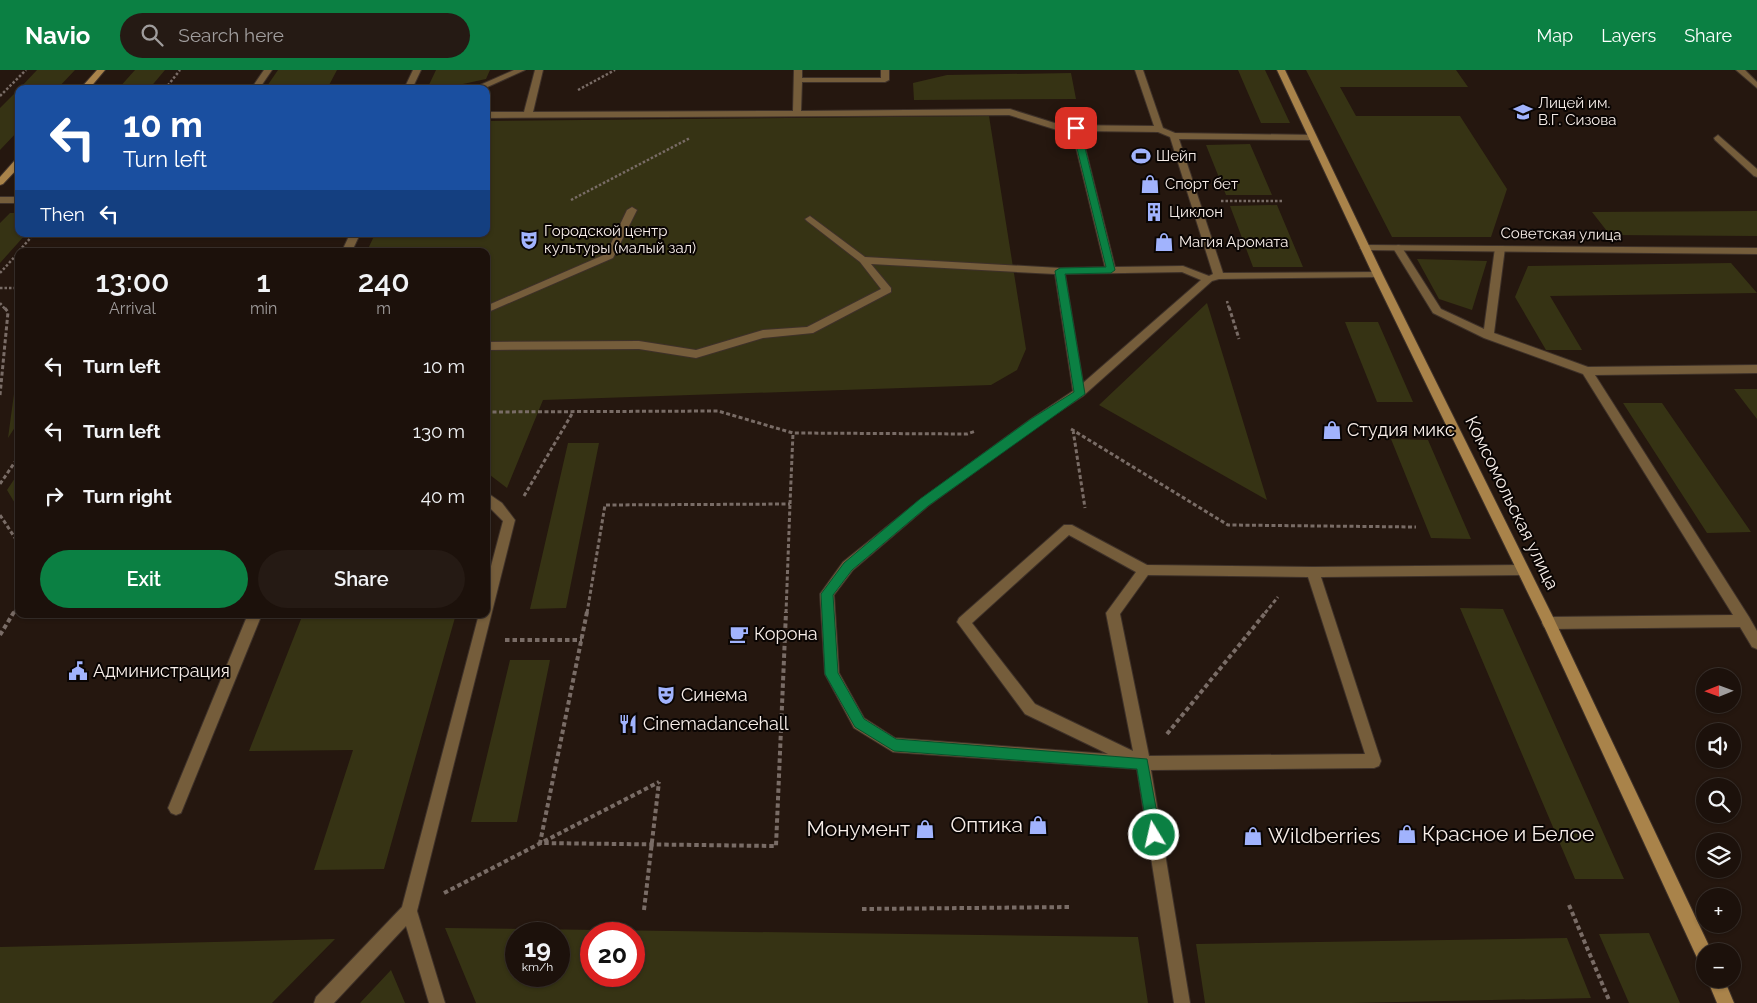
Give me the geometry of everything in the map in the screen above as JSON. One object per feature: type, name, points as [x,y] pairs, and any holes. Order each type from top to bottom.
[{"type":"street","points":[[88,85],[101,70]]},
{"type":"street","points":[[258,85],[268,70]]},
{"type":"street","points":[[410,85],[417,70]]},
{"type":"street","points":[[485,85],[521,70]]},
{"type":"street","points":[[528,115],[538,70]]},
{"type":"street","points":[[796,112],[798,70]]},
{"type":"street","points":[[797,80],[885,80],[886,70]]},
{"type":"street","points":[[1139,70],[1159,129]]},
{"type":"street","name":"Комсомольская улица","points":[[1281,70],[1378,275],[1549,623],[1699,943]]},
{"type":"street","points":[[1740,70],[1757,86]]},
{"type":"street","points":[[490,115],[1010,112],[1060,128],[1159,129],[1174,136],[1313,137]]},
{"type":"street","points":[[1076,128],[1111,270]]},
{"type":"street","points":[[1174,136],[1219,276]]},
{"type":"street","points":[[1718,138],[1755,170]]},
{"type":"street","points":[[0,182],[15,166]]},
{"type":"street","points":[[0,200],[15,200]]},
{"type":"street","points":[[490,308],[610,256],[632,210]]},
{"type":"street","points":[[490,346],[639,345],[696,354],[763,334],[809,330],[887,290],[863,260],[810,219]]},
{"type":"street","name":"Советская улица","points":[[1365,248],[1756,252]]},
{"type":"street","points":[[1398,248],[1437,311],[1488,335],[1587,371],[1757,369]]},
{"type":"street","points":[[1488,335],[1500,248]]},
{"type":"street","points":[[863,260],[1060,271],[1183,268],[1208,279]]},
{"type":"street","points":[[1060,271],[1080,394]]},
{"type":"street","points":[[1314,572],[1374,761],[1142,763],[894,745],[859,723],[832,674],[827,594],[848,566],[924,502],[1048,414],[1080,394],[1208,279],[1219,276],[1378,275]]},
{"type":"street","points":[[1587,371],[1757,643]]},
{"type":"street","points":[[490,501],[498,506],[509,520],[490,597]]},
{"type":"street","points":[[1142,763],[1030,709],[964,622],[1068,529],[1145,570],[1314,572],[1522,570]]},
{"type":"street","points":[[1145,570],[1113,612],[1142,763],[1182,1003]]},
{"type":"street","points":[[176,808],[253,618]]},
{"type":"street","points":[[322,1003],[408,911],[485,618]]},
{"type":"street","points":[[1549,623],[1744,621]]},
{"type":"street","points":[[408,911],[437,1003]]},
{"type":"street","points":[[1719,988],[1726,1003]]},
{"type":"path","points":[[0,96],[26,70]]},
{"type":"path","points":[[168,85],[180,70]]},
{"type":"path","points":[[571,200],[693,137]]},
{"type":"path","points":[[1194,201],[1283,201]]},
{"type":"path","points":[[22,248],[31,237]]},
{"type":"path","points":[[0,274],[15,256]]},
{"type":"path","points":[[0,288],[15,288]]},
{"type":"path","points":[[1227,301],[1239,339]]},
{"type":"path","points":[[0,302],[8,312],[0,395]]},
{"type":"path","points":[[490,412],[718,411],[793,433],[967,434],[985,429]]},
{"type":"path","points":[[509,520],[573,412]]},
{"type":"path","points":[[1048,414],[1228,525],[1416,527]]},
{"type":"path","points":[[1074,430],[1090,541]]},
{"type":"path","points":[[540,843],[776,846],[792,504],[793,433]]},
{"type":"path","points":[[0,484],[15,462]]},
{"type":"path","points":[[540,843],[582,640],[605,505],[792,504]]},
{"type":"path","points":[[0,516],[15,538]]},
{"type":"path","points":[[1142,763],[1298,572]]},
{"type":"path","points":[[0,635],[15,611]]},
{"type":"path","points":[[479,640],[582,640]]},
{"type":"path","points":[[408,911],[659,782],[644,910]]},
{"type":"path","points":[[1569,905],[1609,1000]]},
{"type":"path","points":[[862,909],[1071,907]]},
{"type":"shaded area","points":[[37,70],[75,70],[61,85],[23,85]]},
{"type":"shaded area","points":[[135,70],[165,70],[152,85],[122,85]]},
{"type":"shaded area","points":[[278,70],[337,70],[329,85],[268,85]]},
{"type":"shaded area","points":[[436,70],[490,70],[486,79],[458,85],[429,85]]},
{"type":"shaded area","points":[[1238,70],[1265,70],[1290,123],[1261,123]]},
{"type":"shaded area","points":[[1306,70],[1456,70],[1468,87],[1340,87],[1356,116],[1460,116],[1507,189],[1491,237],[1392,237]]},
{"type":"shaded area","points":[[1071,73],[1076,99],[914,100],[913,83],[947,75]]},
{"type":"shaded area","points":[[15,93],[15,134],[0,150],[0,108]]},
{"type":"shaded area","points":[[989,116],[1026,349],[1017,370],[991,385],[543,400],[507,488],[490,475],[490,248],[368,248],[374,237],[490,237],[490,121]]},
{"type":"shaded area","points":[[1250,144],[1272,195],[1226,195],[1206,145]]},
{"type":"shaded area","points":[[1277,205],[1303,267],[1253,267],[1230,206]]},
{"type":"shaded area","points":[[1757,211],[1757,236],[1610,235],[1592,212]]},
{"type":"shaded area","points":[[10,213],[15,213],[15,237],[23,237],[0,263],[0,223]]},
{"type":"shaded area","points":[[1417,259],[1487,261],[1472,310],[1439,299]]},
{"type":"shaded area","points":[[1731,263],[1757,293],[1550,296],[1582,350],[1546,350],[1515,297],[1528,266]]},
{"type":"shaded area","points":[[1207,303],[1267,500],[1099,405]]},
{"type":"shaded area","points":[[1345,322],[1378,322],[1413,402],[1377,402]]},
{"type":"shaded area","points":[[15,386],[15,427],[8,438]]},
{"type":"shaded area","points":[[1734,389],[1757,389],[1757,419]]},
{"type":"shaded area","points":[[1623,403],[1662,403],[1751,532],[1707,533]]},
{"type":"shaded area","points":[[1391,439],[1428,440],[1471,539],[1431,538]]},
{"type":"shaded area","points":[[568,443],[599,443],[566,608],[530,609]]},
{"type":"shaded area","points":[[15,478],[15,503],[7,490]]},
{"type":"shaded area","points":[[1460,608],[1503,609],[1624,879],[1575,879]]},
{"type":"shaded area","points":[[301,618],[455,618],[384,869],[314,870],[353,750],[249,751]]},
{"type":"shaded area","points":[[510,660],[550,660],[517,822],[471,822]]},
{"type":"shaded area","points":[[445,928],[505,929],[505,987],[570,987],[570,930],[580,930],[580,987],[645,987],[645,931],[1138,937],[1148,1003],[476,1003]]},
{"type":"shaded area","points":[[1649,933],[1680,1003],[1629,1003],[1599,934]]},
{"type":"shaded area","points":[[1567,938],[1591,998],[1352,1003],[1205,1003],[1196,944]]},
{"type":"shaded area","points":[[335,939],[272,1003],[0,1003],[0,947]]},
{"type":"shaded area","points":[[391,970],[405,1003],[360,1003]]},
{"type":"place","name":"Лицей им. В.Г. Сизова","points":[[1523,112]]},
{"type":"place","name":"Шейп","points":[[1141,156]]},
{"type":"place","name":"Спорт бет","points":[[1150,184]]},
{"type":"place","name":"Циклон","points":[[1154,212]]},
{"type":"place","name":"Городской центр культуры (малый зал)","points":[[529,240]]},
{"type":"place","name":"Магия Аромата","points":[[1164,242]]},
{"type":"place","name":"Студия микс","points":[[1332,430]]},
{"type":"place","name":"Корона","points":[[739,634]]},
{"type":"place","name":"Администрация","points":[[78,671]]},
{"type":"place","name":"Синема","points":[[666,695]]},
{"type":"place","name":"Cinemadancehall","points":[[628,724]]},
{"type":"place","name":"Оптика","points":[[1038,825]]},
{"type":"place","name":"Монумент","points":[[925,829]]},
{"type":"place","name":"Красное и Белое","points":[[1407,834]]},
{"type":"place","name":"Wildberries","points":[[1253,836]]},
{"type":"route","points":[[1076,128],[1111,270],[1060,271],[1080,394],[1035,422],[924,502],[848,566],[827,594],[832,674],[859,723],[894,745],[1142,763],[1154,835]]}]
